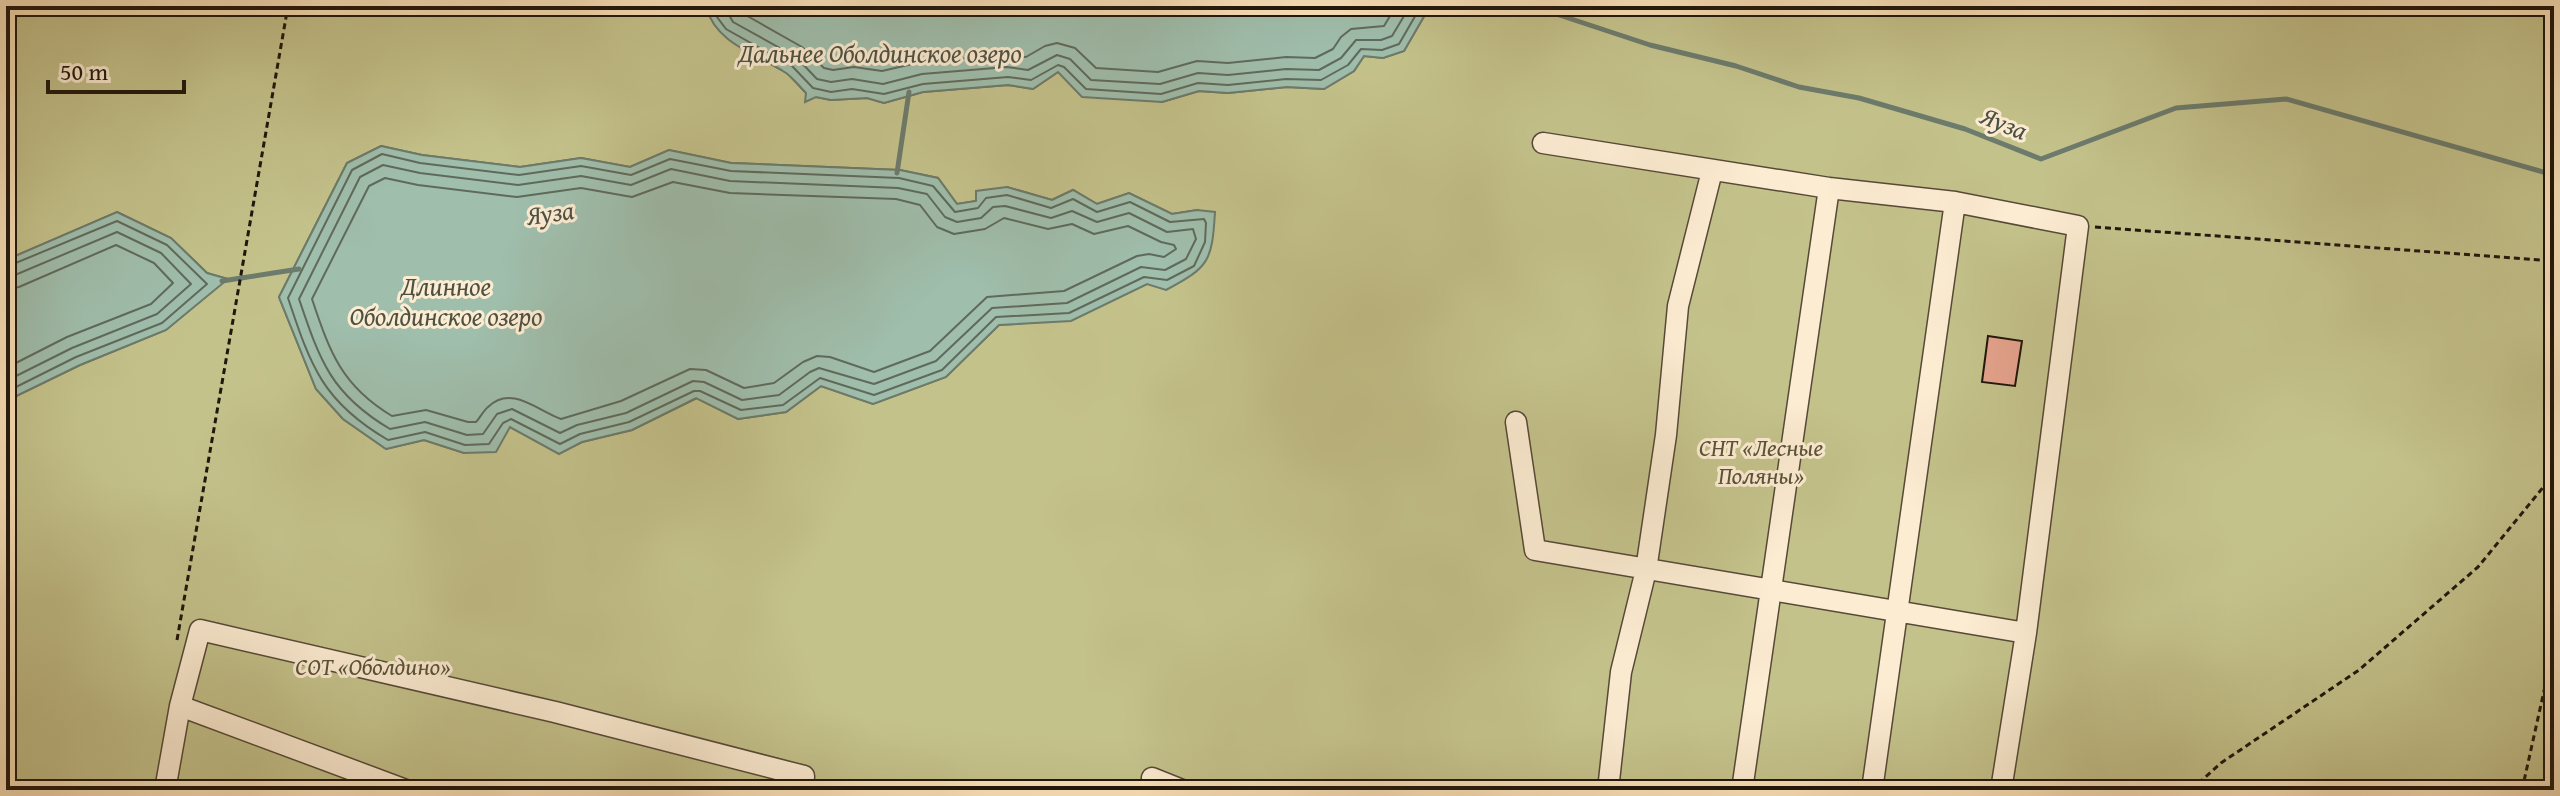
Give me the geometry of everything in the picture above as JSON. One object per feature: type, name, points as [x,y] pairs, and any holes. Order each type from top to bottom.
[{"type":"lane","points":[[1543,143],[1829,188],[1955,202],[2078,226],[2026,633],[2001,790]]},
{"type":"lane","points":[[1608,790],[1621,672],[1646,570],[1666,435],[1678,306],[1712,171]]},
{"type":"lane","points":[[1742,790],[1829,188]]},
{"type":"lane","points":[[1872,790],[1955,202]]},
{"type":"lane","points":[[1516,422],[1535,550],[2026,633]]},
{"type":"lane","points":[[165,790],[180,706],[200,630],[555,712],[804,776],[803,790]]},
{"type":"lane","points":[[180,706],[406,790]]},
{"type":"lane","points":[[1152,778],[1182,790]]},
{"type":"path","points":[[192,660],[176,638],[288,6]]},
{"type":"path","points":[[2078,226],[2554,261]]},
{"type":"path","points":[[2191,790],[2221,763],[2359,670],[2478,567],[2554,474]]},
{"type":"path","points":[[2522,790],[2554,646]]},
{"type":"green space","points":[[6,6],[707,6],[758,57],[787,73],[806,93],[831,100],[867,98],[884,103],[923,92],[1008,85],[1033,89],[1058,72],[1162,102],[1199,91],[1228,93],[1287,87],[1324,89],[1354,71],[1364,56],[1383,58],[1404,51],[1430,6],[2554,6],[2554,790],[6,790],[6,401],[80,365],[166,330],[227,279],[207,273],[171,238],[117,212],[6,260]],"holes":[[[381,146],[422,155],[520,167],[581,158],[630,167],[669,150],[731,163],[900,170],[938,178],[957,204],[976,201],[1007,187],[1052,200],[1073,190],[1097,204],[1129,193],[1172,214],[1197,210],[1147,284],[1071,320],[999,325],[946,377],[873,404],[821,386],[786,412],[738,419],[697,398],[632,430],[582,442],[559,453],[510,427],[464,453],[424,440],[386,449],[343,419],[316,389],[279,297],[347,163]]]},
{"type":"water","name":"Дальнее Оболдинское озеро","points":[[1430,6],[1404,51],[1383,58],[1364,56],[1354,71],[1324,89],[1287,87],[1228,93],[1199,91],[1162,102],[1082,97],[1058,72],[1033,89],[1008,85],[923,92],[884,103],[867,98],[831,100],[816,97],[805,102],[806,93],[792,78],[727,38],[718,30],[706,7]]},
{"type":"water","name":"Длинное Оболдинское озеро","points":[[381,146],[422,155],[520,167],[581,158],[630,167],[669,150],[731,163],[900,170],[938,178],[957,204],[976,201],[976,191],[1007,187],[1052,200],[1073,190],[1097,204],[1129,193],[1172,214],[1197,210],[1215,212],[1214,229],[1206,261],[1191,275],[1166,290],[1147,284],[1071,321],[999,325],[946,377],[873,404],[821,386],[786,412],[738,419],[696,398],[632,430],[582,442],[559,454],[510,427],[496,452],[464,453],[424,440],[386,449],[343,419],[316,389],[279,297],[347,163]]},
{"type":"water","points":[[117,212],[171,238],[207,273],[228,279],[166,330],[80,365],[6,401],[6,260]]},
{"type":"building","points":[[1988,336],[2022,341],[2015,386],[1982,382]]},
{"type":"waterway","name":"Яуза","points":[[1532,6],[1650,45],[1736,66],[1799,87],[1859,98],[1965,129],[2041,159],[2176,108],[2286,99],[2554,175]]},
{"type":"waterway","name":"Яуза","points":[[897,173],[909,92]]},
{"type":"waterway","name":"Яуза","points":[[222,281],[299,269]]},
{"type":"park label","name":"СНТ «Лесные Поляны»","points":[[1761,462]]},
{"type":"park label","name":"СОТ «Оболдино»","points":[[373,667]]}]
